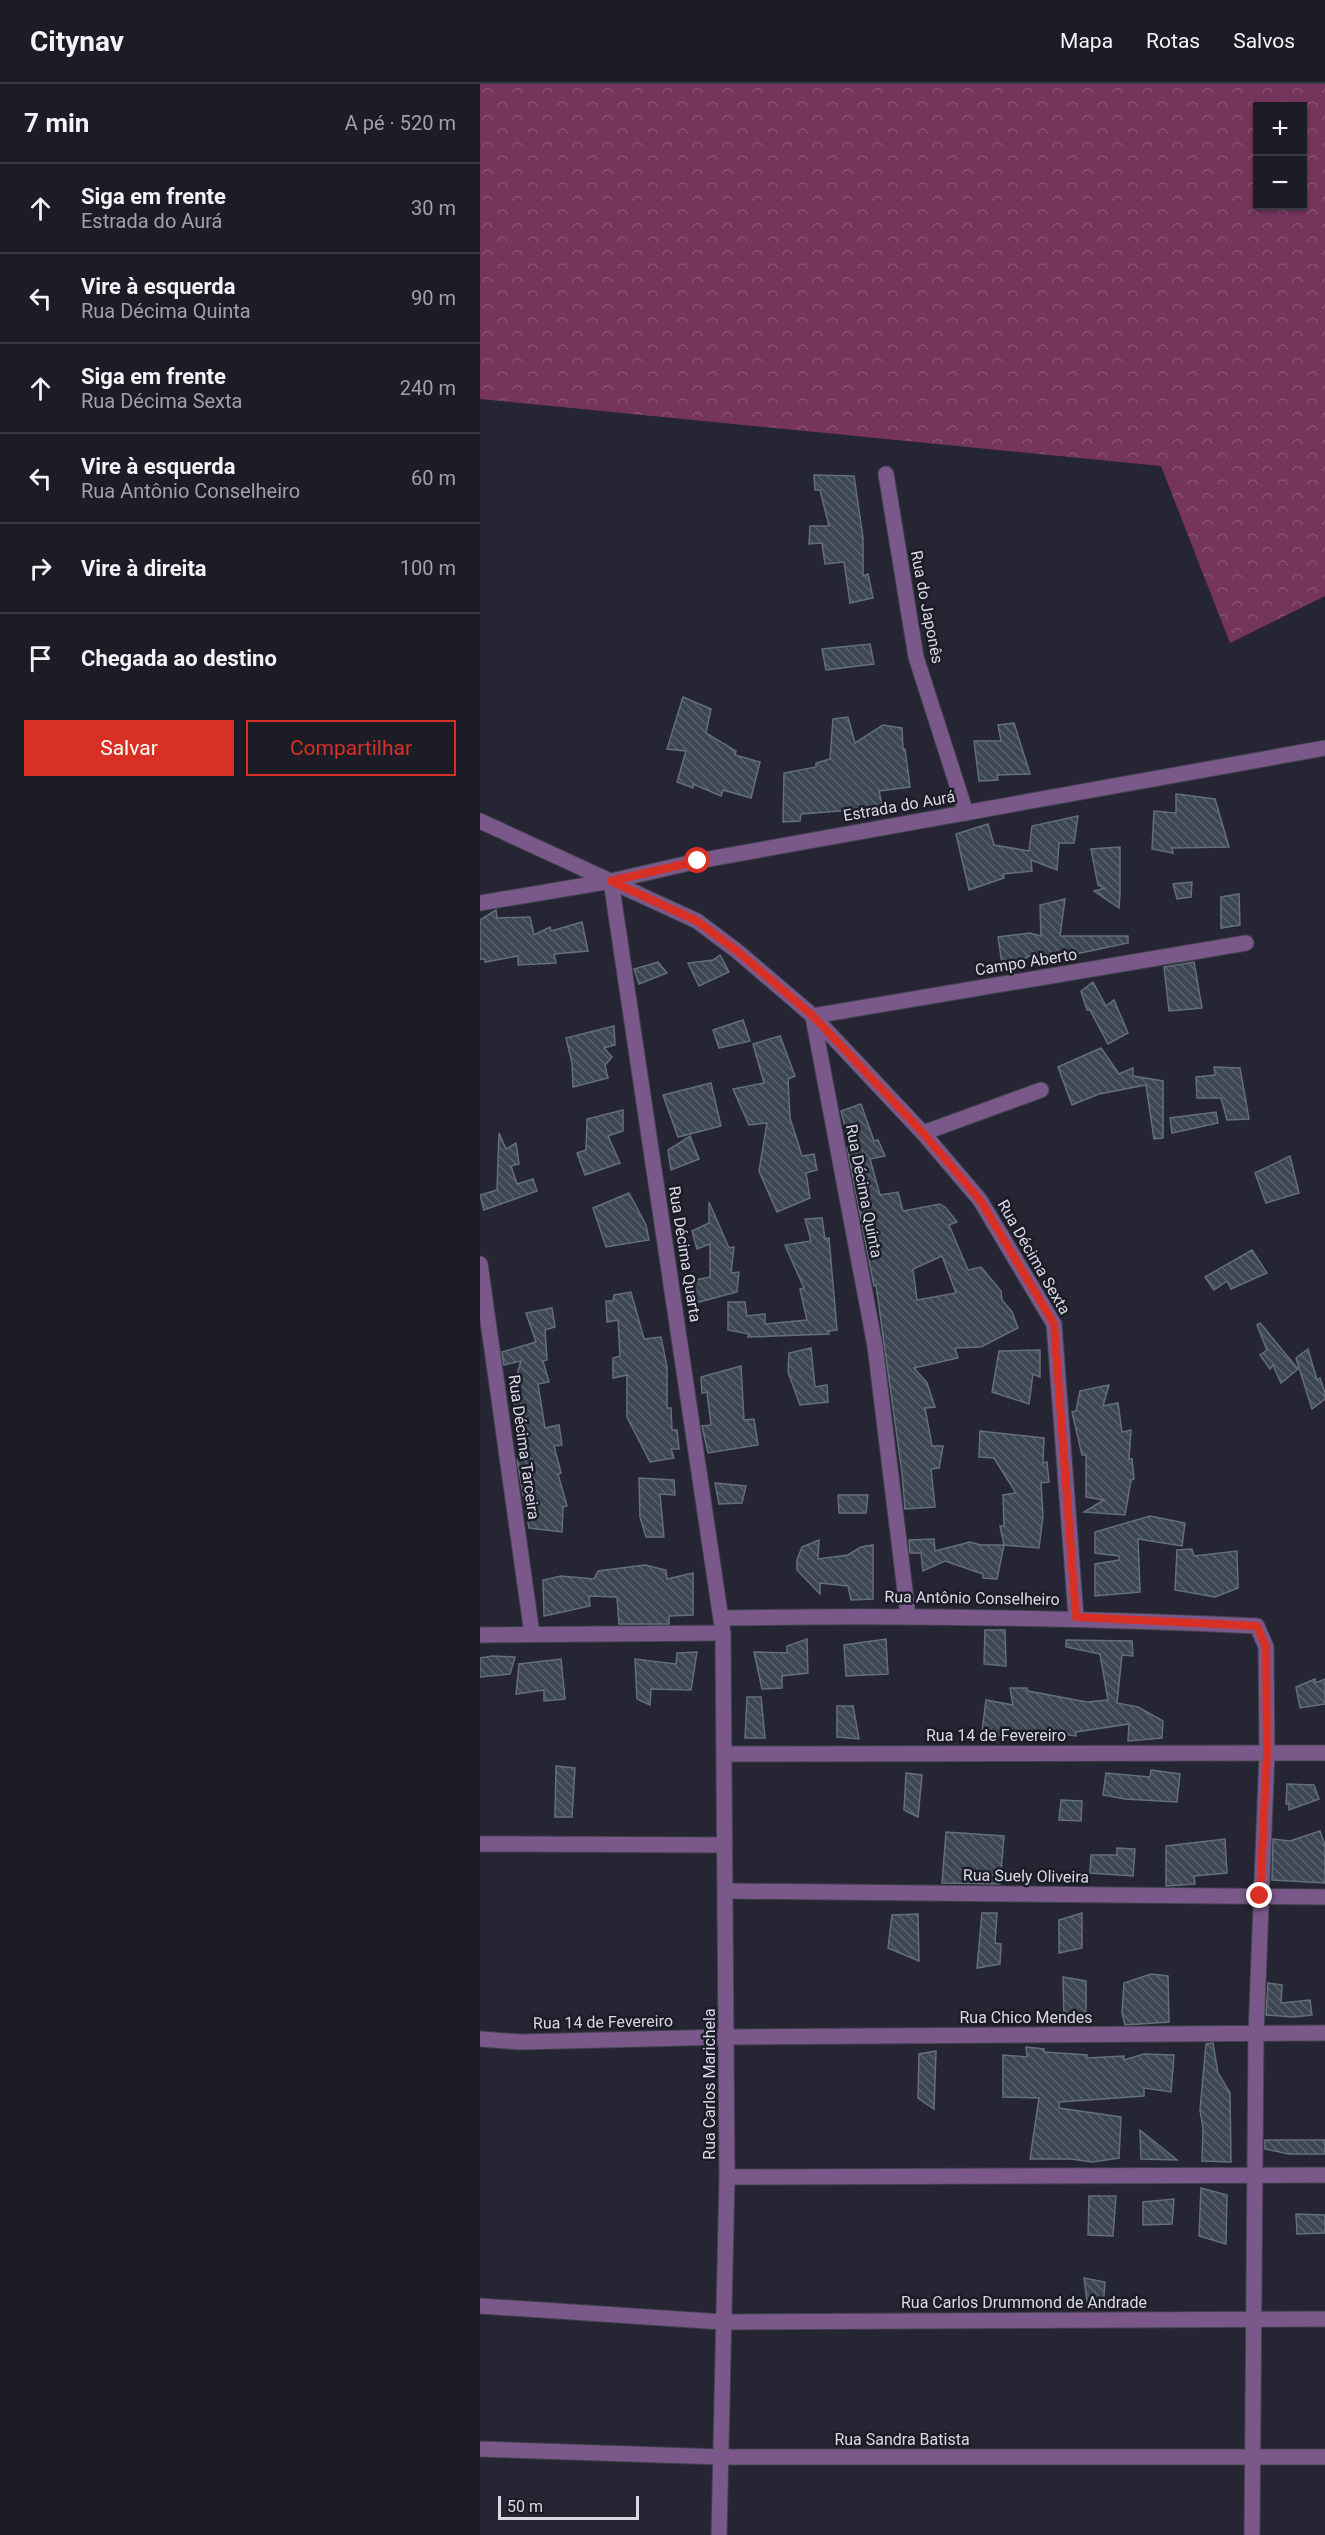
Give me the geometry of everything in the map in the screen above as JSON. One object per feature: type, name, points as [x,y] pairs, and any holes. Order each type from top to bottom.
[{"type":"street","name":"Rua do Japonês","points":[[886,474],[916,657],[966,813]]},
{"type":"street","name":"Estrada do Aurá","points":[[480,903],[611,881],[698,861],[1325,748]]},
{"type":"street","points":[[480,821],[697,921],[737,951],[813,1016]]},
{"type":"street","name":"Rua Décima Quarta","points":[[611,881],[723,1626]]},
{"type":"street","name":"Campo Aberto","points":[[813,1016],[1246,943]]},
{"type":"street","name":"Rua Décima Sexta","points":[[813,1016],[923,1133],[980,1200],[1054,1324],[1076,1617]]},
{"type":"street","name":"Rua Décima Quinta","points":[[813,1016],[875,1346],[908,1615]]},
{"type":"street","points":[[923,1133],[1041,1090]]},
{"type":"street","name":"Rua Décima Tarceira","points":[[480,1264],[532,1634]]},
{"type":"street","name":"Rua Antônio Conselheiro","points":[[480,1635],[723,1626],[908,1615],[1076,1617],[1257,1626],[1266,1647],[1267,1754]]},
{"type":"street","name":"Rua Carlos Marichela","points":[[719,2535],[727,2177],[723,1626]]},
{"type":"street","name":"Rua 14 de Fevereiro","points":[[725,1755],[903,1752],[1267,1754]]},
{"type":"street","points":[[1252,2535],[1256,2033],[1267,1754],[1325,1753]]},
{"type":"street","points":[[480,1844],[726,1845]]},
{"type":"street","name":"Rua Suely Oliveira","points":[[726,1891],[1325,1897]]},
{"type":"street","name":"Rua Chico Mendes","points":[[727,2037],[1325,2033]]},
{"type":"street","name":"Rua 14 de Fevereiro","points":[[480,2039],[520,2042],[727,2037]]},
{"type":"street","points":[[727,2177],[1325,2175]]},
{"type":"street","points":[[480,2306],[723,2322]]},
{"type":"street","name":"Rua Carlos Drummond de Andrade","points":[[723,2322],[1325,2319]]},
{"type":"street","name":"Rua Sandra Batista","points":[[480,2449],[722,2457],[1325,2457]]},
{"type":"green space","points":[[480,84],[1325,84],[1325,596],[1230,643],[1161,466],[480,399]]},
{"type":"building","points":[[814,475],[854,476],[863,538],[863,576],[868,574],[873,598],[850,603],[844,562],[825,564],[822,543],[809,544],[810,526],[829,526],[820,490],[815,490]]},
{"type":"building","points":[[870,644],[874,664],[826,670],[822,649]]},
{"type":"building","points":[[683,697],[711,709],[706,733],[736,751],[735,755],[760,762],[751,798],[723,790],[721,796],[693,784],[693,788],[677,782],[686,751],[667,749]]},
{"type":"building","points":[[848,717],[855,743],[883,725],[902,728],[903,749],[905,749],[910,787],[879,791],[882,805],[865,809],[801,814],[800,821],[783,822],[784,773],[816,767],[816,763],[830,759],[833,719]]},
{"type":"building","points":[[1014,723],[1030,774],[997,775],[998,780],[979,781],[974,741],[1001,741],[998,725]]},
{"type":"building","points":[[1176,794],[1215,799],[1229,847],[1172,848],[1173,853],[1152,849],[1154,811],[1176,813]]},
{"type":"building","points":[[1078,816],[1074,843],[1059,843],[1057,870],[1031,860],[1032,871],[1003,874],[1004,878],[969,890],[956,834],[988,824],[994,845],[1029,851],[1032,826]]},
{"type":"building","points":[[1120,847],[1119,908],[1094,891],[1105,888],[1098,885],[1091,849]]},
{"type":"building","points":[[1192,882],[1191,897],[1177,899],[1173,884]]},
{"type":"building","points":[[1239,894],[1240,925],[1221,928],[1221,897]]},
{"type":"building","points":[[1065,899],[1060,936],[1128,936],[1128,943],[1062,957],[1033,954],[1003,970],[998,937],[1030,933],[1041,936],[1040,905]]},
{"type":"building","points":[[496,910],[497,918],[530,917],[534,935],[550,927],[551,931],[582,922],[588,951],[554,954],[556,963],[518,965],[518,956],[485,962],[485,959],[480,959],[480,920]]},
{"type":"building","points":[[720,955],[729,972],[699,986],[688,963],[713,960]]},
{"type":"building","points":[[658,962],[667,973],[639,984],[634,969]]},
{"type":"building","points":[[1194,962],[1202,1008],[1169,1011],[1164,967]]},
{"type":"building","points":[[1093,982],[1106,1006],[1114,1000],[1128,1033],[1108,1044],[1090,1010],[1087,1010],[1081,991]]},
{"type":"building","points":[[743,1020],[750,1041],[719,1048],[713,1030]]},
{"type":"building","points":[[614,1026],[615,1045],[604,1048],[612,1057],[605,1065],[608,1078],[573,1087],[572,1063],[566,1038]]},
{"type":"building","points":[[780,1036],[795,1076],[788,1079],[790,1118],[802,1156],[814,1154],[817,1170],[806,1173],[810,1198],[777,1212],[759,1171],[767,1123],[749,1125],[733,1089],[764,1083],[753,1044]]},
{"type":"building","points":[[1101,1048],[1119,1074],[1133,1068],[1133,1076],[1163,1081],[1163,1138],[1154,1139],[1146,1085],[1099,1094],[1072,1105],[1058,1067]]},
{"type":"building","points":[[1214,1067],[1240,1068],[1249,1119],[1227,1120],[1221,1098],[1197,1098],[1196,1077],[1215,1075]]},
{"type":"building","points":[[711,1083],[721,1126],[678,1137],[663,1095]]},
{"type":"building","points":[[861,1104],[874,1141],[878,1140],[885,1156],[870,1159],[880,1195],[898,1192],[903,1211],[940,1204],[946,1208],[957,1222],[949,1225],[968,1270],[981,1267],[1001,1291],[1002,1300],[1012,1312],[1018,1328],[981,1347],[955,1348],[958,1358],[914,1368],[927,1383],[935,1407],[925,1408],[932,1446],[943,1446],[939,1468],[931,1469],[935,1507],[905,1509],[876,1285],[874,1286],[847,1147],[850,1146],[841,1111]],"holes":[[[942,1256],[956,1293],[917,1300],[913,1269]]]},
{"type":"building","points":[[623,1110],[623,1131],[608,1136],[620,1163],[585,1175],[577,1153],[586,1150],[587,1119]]},
{"type":"building","points":[[1216,1112],[1218,1123],[1172,1133],[1170,1118]]},
{"type":"building","points":[[499,1133],[506,1149],[516,1143],[519,1164],[511,1166],[517,1184],[533,1179],[537,1191],[484,1210],[480,1195],[497,1190]]},
{"type":"building","points":[[690,1136],[699,1159],[671,1170],[668,1150]]},
{"type":"building","points":[[1290,1156],[1299,1193],[1266,1203],[1255,1173]]},
{"type":"building","points":[[629,1193],[646,1225],[649,1240],[606,1247],[593,1208]]},
{"type":"building","points":[[709,1202],[729,1248],[734,1247],[731,1273],[739,1272],[737,1292],[695,1303],[690,1281],[710,1277],[710,1244],[697,1249],[692,1231],[709,1223]]},
{"type":"building","points":[[822,1218],[825,1239],[829,1238],[837,1330],[828,1331],[829,1334],[748,1337],[749,1334],[728,1330],[728,1302],[745,1302],[747,1316],[765,1314],[765,1324],[807,1320],[800,1289],[804,1288],[785,1245],[811,1241],[805,1219]]},
{"type":"building","points":[[1252,1250],[1267,1273],[1231,1289],[1227,1281],[1214,1290],[1205,1277]]},
{"type":"building","points":[[631,1292],[644,1339],[661,1337],[667,1367],[667,1408],[671,1408],[672,1430],[677,1430],[679,1449],[671,1449],[674,1458],[650,1462],[627,1417],[627,1375],[613,1378],[613,1358],[620,1356],[618,1320],[607,1322],[606,1301],[613,1301],[614,1295]]},
{"type":"building","points":[[552,1308],[555,1327],[545,1330],[547,1360],[543,1361],[549,1382],[538,1384],[545,1428],[559,1425],[562,1445],[554,1446],[561,1473],[558,1474],[567,1506],[563,1507],[562,1532],[529,1528],[517,1460],[526,1460],[526,1425],[519,1427],[512,1391],[521,1361],[504,1365],[502,1352],[536,1342],[526,1313]]},
{"type":"building","points":[[1260,1323],[1298,1369],[1281,1383],[1273,1365],[1270,1369],[1260,1355],[1267,1350],[1257,1325]]},
{"type":"building","points":[[811,1348],[815,1387],[827,1385],[828,1402],[800,1405],[788,1372],[789,1353]]},
{"type":"building","points":[[1308,1349],[1317,1380],[1320,1378],[1325,1393],[1325,1399],[1312,1409],[1296,1358]]},
{"type":"building","points":[[1040,1350],[1040,1377],[1033,1374],[1029,1404],[992,1392],[999,1351]]},
{"type":"building","points":[[741,1366],[744,1420],[754,1419],[758,1445],[708,1453],[702,1426],[711,1425],[707,1392],[702,1393],[701,1377]]},
{"type":"building","points":[[1109,1385],[1103,1406],[1118,1403],[1122,1432],[1131,1430],[1129,1459],[1132,1459],[1134,1479],[1131,1480],[1125,1515],[1084,1512],[1104,1500],[1086,1497],[1086,1455],[1082,1455],[1072,1412],[1076,1411],[1080,1391]]},
{"type":"building","points":[[980,1431],[1044,1438],[1043,1463],[1047,1462],[1049,1482],[1041,1483],[1043,1516],[1039,1548],[1004,1545],[1000,1526],[1004,1526],[1003,1495],[1016,1493],[994,1458],[979,1457]]},
{"type":"building","points":[[639,1478],[674,1480],[675,1495],[660,1494],[664,1537],[646,1537],[640,1517]]},
{"type":"building","points":[[715,1483],[746,1486],[742,1503],[719,1504]]},
{"type":"building","points":[[838,1495],[868,1495],[866,1513],[839,1513]]},
{"type":"building","points":[[1150,1516],[1185,1523],[1182,1546],[1138,1539],[1140,1592],[1095,1596],[1095,1564],[1119,1560],[1119,1556],[1095,1553],[1095,1532]]},
{"type":"building","points":[[934,1539],[935,1551],[970,1542],[981,1545],[1004,1545],[997,1579],[983,1578],[983,1574],[945,1561],[923,1571],[921,1553],[910,1553],[909,1540]]},
{"type":"building","points":[[819,1540],[818,1559],[848,1555],[861,1547],[873,1545],[873,1599],[851,1600],[848,1586],[820,1583],[820,1594],[797,1570],[797,1560],[802,1547]]},
{"type":"building","points":[[1192,1549],[1194,1556],[1237,1551],[1238,1588],[1215,1597],[1175,1590],[1177,1550]]},
{"type":"building","points":[[645,1565],[666,1570],[667,1579],[693,1573],[693,1615],[669,1616],[669,1624],[619,1624],[617,1597],[589,1596],[590,1606],[544,1616],[543,1580],[561,1576],[594,1579],[598,1571]]},
{"type":"building","points":[[985,1630],[1005,1630],[1006,1666],[984,1664]]},
{"type":"building","points":[[807,1639],[808,1673],[782,1676],[782,1688],[762,1689],[754,1652],[787,1653],[787,1646]]},
{"type":"building","points":[[886,1639],[888,1674],[846,1676],[844,1645]]},
{"type":"building","points":[[1066,1640],[1132,1641],[1133,1656],[1122,1655],[1117,1703],[1138,1707],[1163,1721],[1162,1738],[1128,1741],[1129,1724],[1076,1732],[1076,1736],[1026,1733],[1026,1735],[998,1735],[997,1742],[981,1740],[986,1700],[1013,1705],[1010,1688],[1027,1688],[1028,1691],[1087,1702],[1108,1700],[1100,1654],[1066,1647]]},
{"type":"building","points":[[697,1652],[691,1690],[651,1689],[650,1705],[637,1699],[635,1659],[676,1664],[677,1653]]},
{"type":"building","points":[[515,1657],[510,1674],[480,1677],[480,1658]]},
{"type":"building","points":[[561,1659],[565,1699],[544,1701],[544,1690],[516,1694],[519,1664]]},
{"type":"building","points":[[1315,1679],[1315,1683],[1325,1679],[1325,1704],[1300,1708],[1296,1687]]},
{"type":"building","points":[[747,1697],[761,1697],[765,1738],[745,1738]]},
{"type":"building","points":[[837,1706],[853,1706],[859,1739],[837,1737]]},
{"type":"building","points":[[556,1766],[575,1768],[572,1817],[555,1817]]},
{"type":"building","points":[[1151,1770],[1180,1774],[1177,1802],[1125,1799],[1103,1795],[1106,1773],[1150,1777]]},
{"type":"building","points":[[906,1773],[922,1775],[918,1817],[904,1810]]},
{"type":"building","points":[[1287,1784],[1314,1785],[1319,1799],[1289,1810],[1289,1804],[1286,1804]]},
{"type":"building","points":[[1061,1800],[1082,1801],[1081,1821],[1059,1820]]},
{"type":"building","points":[[1320,1831],[1325,1845],[1325,1883],[1272,1880],[1273,1839],[1290,1841]]},
{"type":"building","points":[[946,1832],[1004,1836],[1000,1884],[942,1883]]},
{"type":"building","points":[[1225,1839],[1227,1873],[1194,1876],[1195,1884],[1166,1886],[1166,1846]]},
{"type":"building","points":[[1117,1848],[1135,1849],[1133,1876],[1090,1873],[1091,1855],[1117,1855]]},
{"type":"building","points":[[982,1913],[997,1913],[995,1943],[1001,1944],[1000,1964],[977,1968]]},
{"type":"building","points":[[1082,1913],[1082,1948],[1059,1953],[1059,1920]]},
{"type":"building","points":[[918,1914],[919,1961],[888,1948],[892,1915]]},
{"type":"building","points":[[1151,1974],[1168,1976],[1169,2022],[1125,2025],[1122,2013],[1124,1983]]},
{"type":"building","points":[[1063,1977],[1086,1981],[1086,2021],[1064,2022]]},
{"type":"building","points":[[1268,1983],[1282,1985],[1281,2003],[1310,2000],[1312,2015],[1293,2017],[1266,2015]]},
{"type":"building","points":[[1213,2043],[1218,2073],[1230,2093],[1231,2162],[1202,2161],[1203,2128],[1200,2110],[1206,2044]]},
{"type":"building","points":[[1026,2047],[1044,2049],[1044,2052],[1087,2055],[1087,2058],[1124,2056],[1124,2060],[1144,2054],[1174,2055],[1171,2092],[1144,2088],[1144,2096],[1059,2102],[1059,2108],[1121,2117],[1119,2158],[1092,2162],[1071,2159],[1030,2159],[1039,2098],[1003,2097],[1003,2055],[1027,2057]]},
{"type":"building","points":[[936,2051],[934,2109],[918,2098],[919,2054]]},
{"type":"building","points":[[1140,2130],[1177,2160],[1141,2159]]},
{"type":"building","points":[[1265,2140],[1325,2140],[1325,2154],[1289,2154],[1265,2149]]},
{"type":"building","points":[[1201,2188],[1227,2195],[1226,2244],[1199,2236]]},
{"type":"building","points":[[1089,2196],[1116,2196],[1113,2236],[1088,2235]]},
{"type":"building","points":[[1174,2199],[1172,2224],[1143,2225],[1143,2202]]},
{"type":"building","points":[[1296,2214],[1325,2215],[1325,2233],[1297,2234]]},
{"type":"building","points":[[1084,2278],[1105,2282],[1103,2309],[1088,2308]]},
{"type":"route","points":[[698,861],[611,881],[697,921],[737,951],[813,1016],[923,1133],[980,1200],[1054,1324],[1076,1617],[1257,1626],[1266,1647],[1267,1754],[1260,1896]]}]
